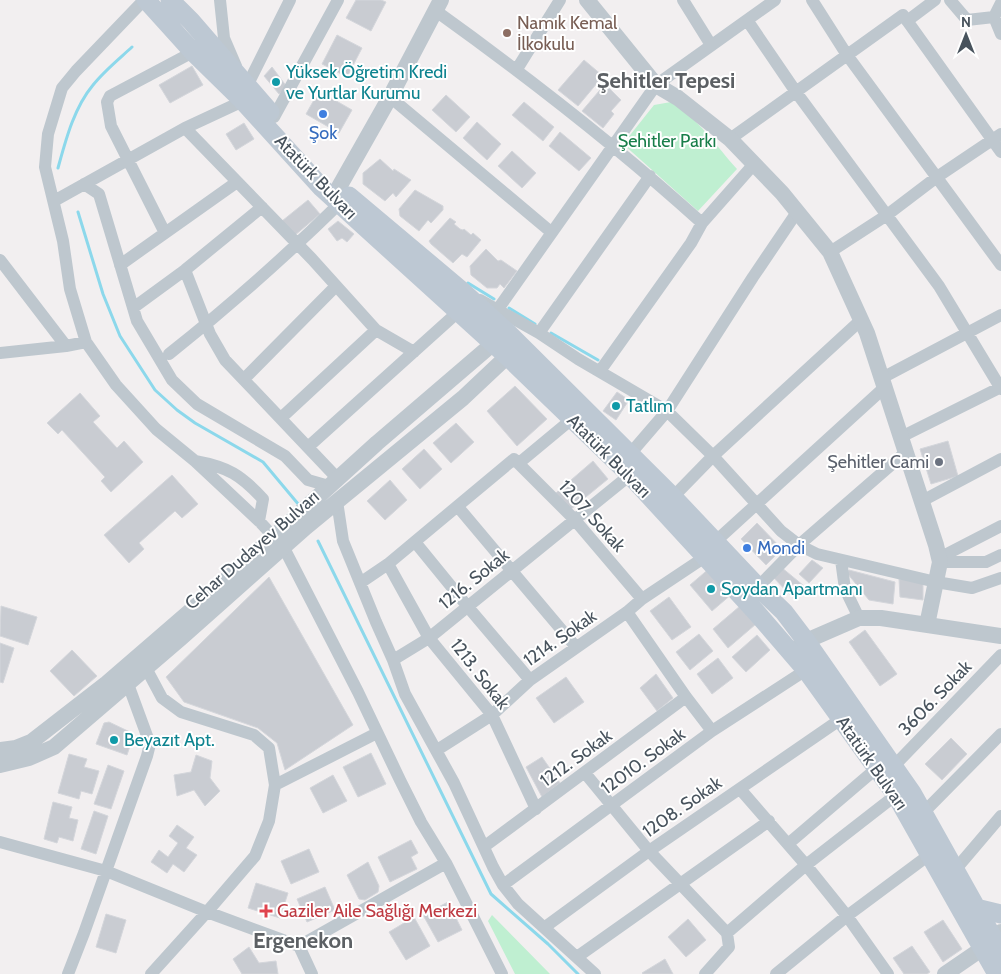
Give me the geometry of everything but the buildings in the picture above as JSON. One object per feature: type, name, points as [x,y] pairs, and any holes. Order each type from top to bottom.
[{"type":"main road","name":"Atatürk Bulvarı","points":[[145,0],[193,52],[245,89],[274,117],[339,196],[458,312],[506,344],[630,454],[784,612],[806,641],[886,767],[896,795],[929,855],[995,956]]},
{"type":"main road","name":"Atatürk Bulvarı","points":[[170,0],[245,89],[322,188],[339,196],[462,291],[572,419],[630,475],[806,670],[841,719],[886,767],[924,812],[976,908],[995,956]]},
{"type":"main road","points":[[976,908],[1001,914]]},
{"type":"street","points":[[145,0],[62,88],[48,134],[45,167],[64,241],[70,289],[86,342],[116,385],[156,428],[195,461],[279,542],[502,974]]},
{"type":"street","points":[[220,0],[224,38],[245,89]]},
{"type":"street","points":[[54,201],[185,128],[245,89],[290,0]]},
{"type":"street","points":[[274,117],[338,0]]},
{"type":"street","points":[[518,70],[560,0]]},
{"type":"street","points":[[683,0],[711,45]]},
{"type":"street","points":[[498,309],[656,85],[747,20],[761,4],[775,0]]},
{"type":"street","points":[[812,0],[847,55],[1001,265]]},
{"type":"street","points":[[907,21],[934,0]]},
{"type":"street","points":[[950,0],[967,20],[994,17]]},
{"type":"street","points":[[588,1],[656,85],[678,98],[730,139],[782,193],[830,252],[867,333],[936,545],[939,560],[927,625]]},
{"type":"street","points":[[1001,3],[994,17],[1001,34]]},
{"type":"street","points":[[169,354],[298,244],[339,196],[438,5],[650,176],[702,223]]},
{"type":"street","points":[[730,139],[903,15],[997,137],[1001,152]]},
{"type":"street","points":[[747,20],[796,92],[939,286],[1001,388],[903,445],[758,587]]},
{"type":"street","points":[[165,233],[111,126],[106,102],[110,96],[193,52]]},
{"type":"street","points":[[390,97],[551,232]]},
{"type":"street","points":[[185,128],[298,244],[376,330],[414,352]]},
{"type":"street","points":[[830,252],[887,216],[937,177],[997,137]]},
{"type":"street","points":[[600,371],[691,243],[702,223],[754,164]]},
{"type":"street","points":[[539,333],[650,176]]},
{"type":"street","points":[[120,265],[237,182]]},
{"type":"street","points":[[84,184],[99,194],[137,321],[172,380],[197,404],[285,456],[308,480],[333,482]]},
{"type":"street","points":[[133,308],[185,270],[262,207]]},
{"type":"street","points":[[630,454],[667,412],[797,212]]},
{"type":"street","points":[[0,260],[66,346]]},
{"type":"street","points":[[185,270],[206,324],[224,360],[308,447],[333,482]]},
{"type":"street","points":[[244,380],[336,286]]},
{"type":"street","points":[[462,291],[539,333],[667,412],[713,456],[757,502],[781,531],[799,545],[817,554],[841,560],[936,582],[972,588],[1001,578]]},
{"type":"street","points":[[308,447],[458,312]]},
{"type":"street","points":[[716,541],[883,383],[968,332],[1001,315]]},
{"type":"street","points":[[673,497],[713,456],[861,320]]},
{"type":"street","points":[[281,418],[376,330]]},
{"type":"street","points":[[0,353],[86,342]]},
{"type":"street","name":"Cehar Dudayev Bulvarı","points":[[0,765],[29,758],[54,748],[146,668],[279,542],[333,482],[506,344]]},
{"type":"street","name":"Cehar Dudayev Bulvarı","points":[[0,750],[16,748],[31,742],[107,683],[279,542],[338,501],[463,398],[506,344]]},
{"type":"street","points":[[360,584],[572,419]]},
{"type":"street","points":[[922,501],[1001,459]]},
{"type":"street","points":[[195,461],[216,465],[245,480],[263,499],[259,521]]},
{"type":"street","name":"1207. Sokak","points":[[517,461],[574,519],[642,599]]},
{"type":"street","name":"1216. Sokak","points":[[392,660],[430,638],[630,475]]},
{"type":"street","points":[[338,501],[344,541],[405,694],[437,750],[485,846],[493,867],[518,904],[595,974]]},
{"type":"street","points":[[458,507],[576,647]]},
{"type":"street","points":[[939,560],[1001,526]]},
{"type":"street","points":[[415,542],[530,680]]},
{"type":"street","points":[[939,560],[986,562],[1001,555]]},
{"type":"street","name":"1214. Sokak","points":[[437,750],[492,715],[530,680],[628,612],[642,599],[705,557]]},
{"type":"street","points":[[841,560],[845,589],[859,618]]},
{"type":"street","name":"1213. Sokak","points":[[388,564],[430,638],[492,715],[536,809]]},
{"type":"street","points":[[628,612],[686,697],[712,731]]},
{"type":"street","points":[[791,653],[806,641],[859,618],[881,618],[1001,636]]},
{"type":"street","name":"3606. Sokak","points":[[788,844],[886,767],[1001,655]]},
{"type":"street","points":[[146,668],[162,698],[181,712],[254,735],[269,748],[275,785],[269,821],[255,856],[151,974]]},
{"type":"street","name":"12010. Sokak","points":[[504,885],[712,731],[806,670]]},
{"type":"street","points":[[68,974],[148,756],[150,744],[128,684]]},
{"type":"street","name":"1212. Sokak","points":[[485,846],[686,697]]},
{"type":"street","name":"1208. Sokak","points":[[545,927],[649,851],[841,719]]},
{"type":"street","points":[[275,785],[377,733]]},
{"type":"street","points":[[924,812],[1001,734]]},
{"type":"street","points":[[585,773],[649,851],[727,934],[729,947],[705,974]]},
{"type":"street","points":[[740,789],[806,864],[888,974]]},
{"type":"street","points":[[727,934],[806,864],[896,795]]},
{"type":"street","points":[[955,870],[1001,816]]},
{"type":"street","points":[[577,957],[769,821]]},
{"type":"street","points":[[0,842],[106,871],[207,912],[299,946],[312,974]]},
{"type":"street","points":[[776,974],[846,916],[929,855]]},
{"type":"street","points":[[299,946],[446,863]]},
{"type":"street","points":[[945,974],[995,956]]},
{"type":"green space","name":"Şehitler Parkı","points":[[671,102],[698,124],[737,169],[698,211],[623,144],[654,105]]},
{"type":"green space","points":[[492,915],[550,974],[515,974],[488,921]]},
{"type":"waterway","points":[[58,168],[71,124],[86,94],[102,75],[132,47]]},
{"type":"waterway","points":[[78,212],[103,294],[120,336],[155,390],[195,423],[263,462],[299,505]]},
{"type":"waterway","points":[[468,283],[494,299]]},
{"type":"waterway","points":[[509,308],[535,324]]},
{"type":"waterway","points":[[551,333],[598,360]]},
{"type":"waterway","points":[[318,541],[491,894],[548,944],[578,974]]},
{"type":"place","name":"Namık Kemal İlkokulu","points":[[507,33]]},
{"type":"place","name":"Yüksek Öğretim Kredi ve Yurtlar Kurumu","points":[[276,82]]},
{"type":"place","name":"Şok","points":[[323,114]]},
{"type":"place","name":"Tatlım","points":[[616,406]]},
{"type":"place","name":"Şehitler Cami","points":[[939,462]]},
{"type":"place","name":"Mondi","points":[[747,548]]},
{"type":"place","name":"Soydan Apartmanı","points":[[711,589]]},
{"type":"place","name":"Beyazıt Apt.","points":[[114,740]]},
{"type":"place","name":"Gaziler Aile Sağlığı Merkezi","points":[[266,911]]},
{"type":"district","name":"Şehitler Tepesi","points":[[666,80]]},
{"type":"district","name":"Ergenekon","points":[[303,940]]}]
